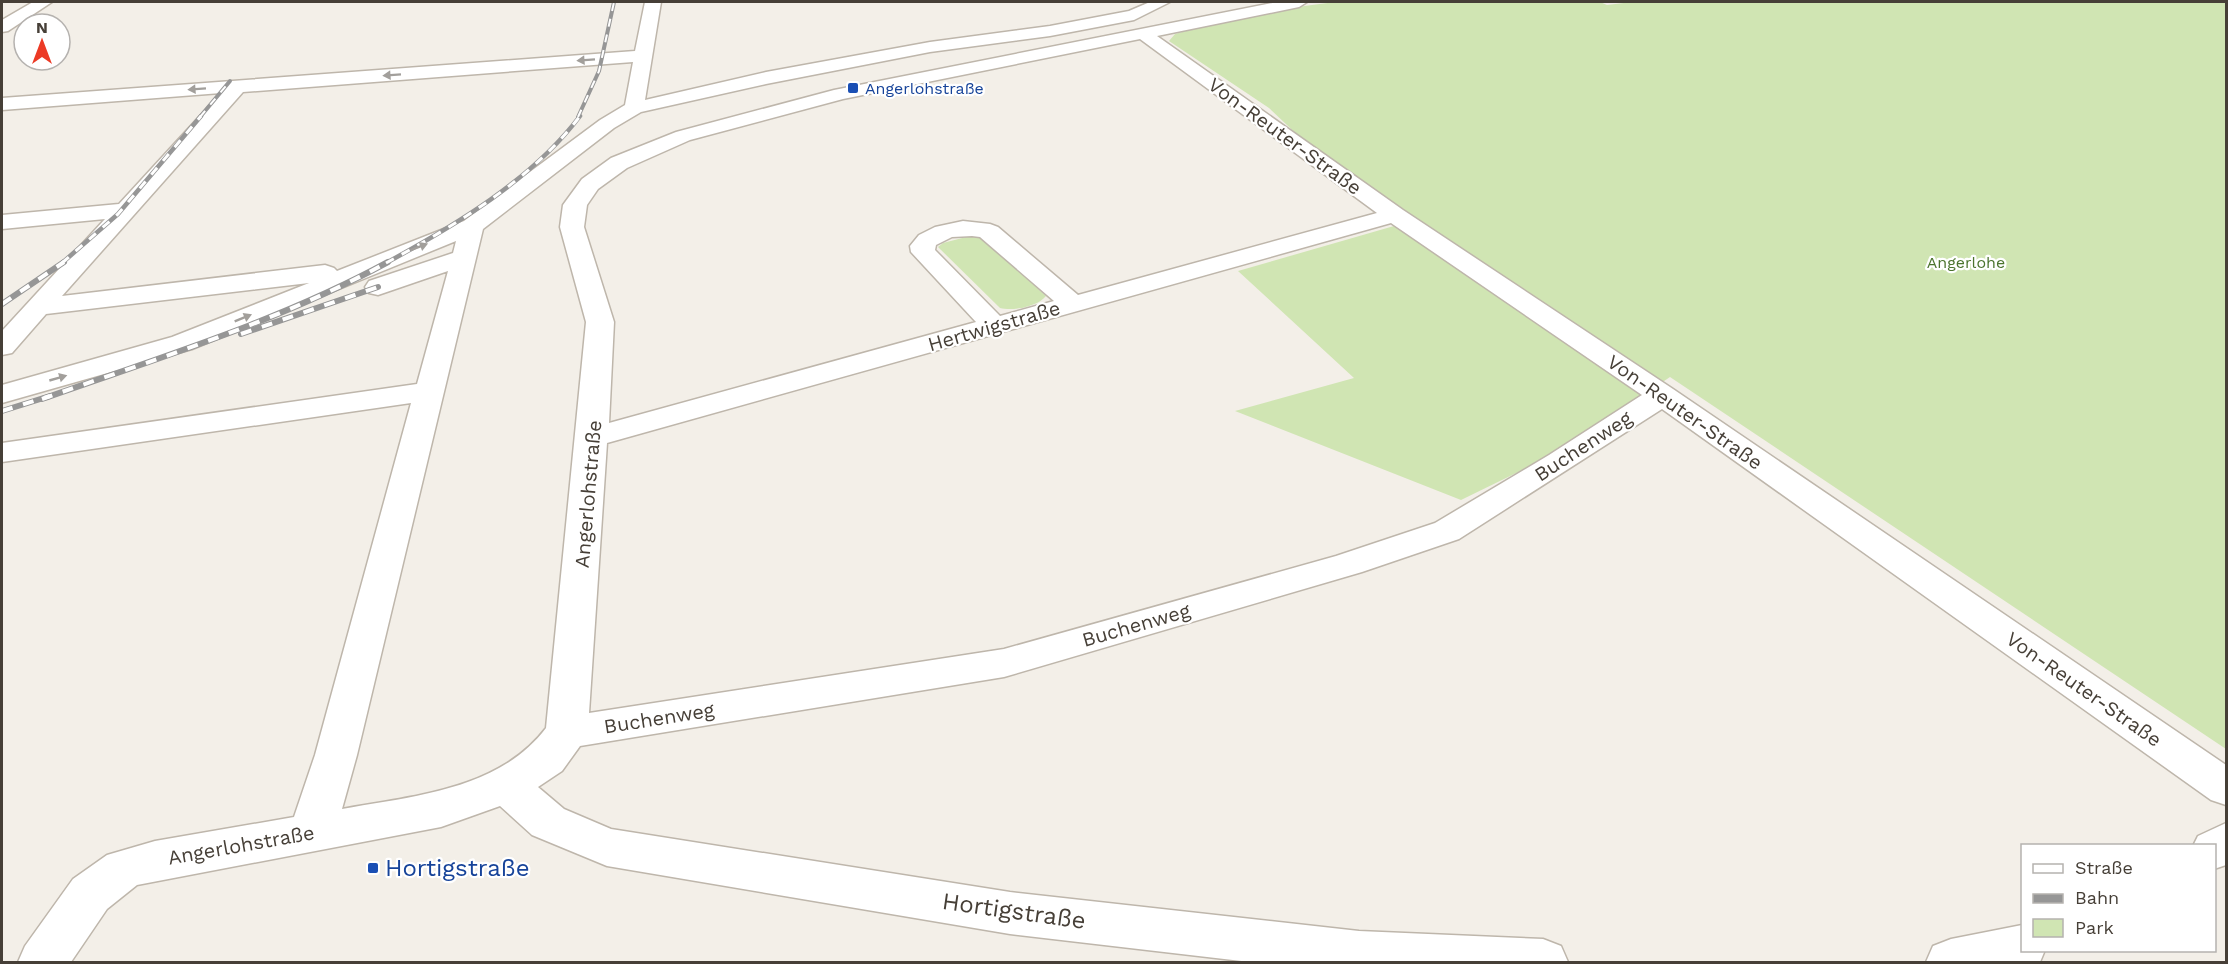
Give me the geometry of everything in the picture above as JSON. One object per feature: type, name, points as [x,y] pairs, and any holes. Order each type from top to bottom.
[{"type":"street","points":[[2,27],[44,2]]},
{"type":"street","points":[[634,108],[653,2]]},
{"type":"street","points":[[38,307],[372,278],[472,226],[607,124],[634,108],[766,78],[930,47],[1050,31],[1134,15],[1162,2]]},
{"type":"street","name":"Angerlohstraße","points":[[43,963],[90,894],[123,869],[155,861],[441,810],[506,786],[547,759],[567,732],[593,437],[600,322],[572,227],[575,205],[590,184],[619,163],[655,146],[795,106],[1144,34],[1265,4],[1299,2]]},
{"type":"street","name":"Von-Reuter-Straße","points":[[1144,34],[1395,215],[1662,395],[2226,788]]},
{"type":"street","points":[[2,104],[644,56]]},
{"type":"street","points":[[2,347],[238,86]]},
{"type":"street","points":[[2,222],[125,210]]},
{"type":"street","name":"Hertwigstraße","points":[[593,437],[1395,215]]},
{"type":"street","points":[[312,832],[336,755],[472,226]]},
{"type":"street","points":[[995,326],[923,252],[922,246],[926,240],[961,229],[982,229],[989,232],[1072,304]]},
{"type":"street","points":[[2,394],[182,343],[372,278],[464,257]]},
{"type":"street","points":[[2,452],[430,391]]},
{"type":"street","name":"Buchenweg","points":[[567,732],[1004,663],[1349,564],[1447,531],[1560,462],[1662,395]]},
{"type":"street","name":"Hortigstraße","points":[[506,786],[548,822],[607,847],[1010,913],[1298,954],[1359,953],[1543,963]]},
{"type":"street","points":[[1951,963],[2021,947]]},
{"type":"green space","name":"Angerlohe","points":[[1335,2],[1600,2],[1607,5],[1632,2],[2226,2],[2226,749],[1670,377],[1561,451],[1461,500],[1235,411],[1354,378],[1238,271],[1394,226],[1269,108],[1169,41],[1175,34],[1251,13]]},
{"type":"green space","points":[[970,236],[981,237],[1046,296],[1037,303],[1025,307],[1000,308],[938,247],[943,243]]},
{"type":"railway","points":[[578,117],[599,71],[614,2]]},
{"type":"railway","points":[[200,117],[230,81]]},
{"type":"railway","points":[[62,263],[118,214],[201,116]]},
{"type":"railway","points":[[386,263],[490,200],[539,161],[580,116]]},
{"type":"railway","points":[[2,304],[64,262]]},
{"type":"railway","points":[[42,399],[218,337],[305,303],[388,262]]},
{"type":"railway","points":[[241,334],[378,287]]},
{"type":"railway","points":[[2,411],[50,396]]},
{"type":"place","name":"Angerlohstraße","points":[[853,88]]},
{"type":"place","name":"Hortigstraße","points":[[373,868]]}]
